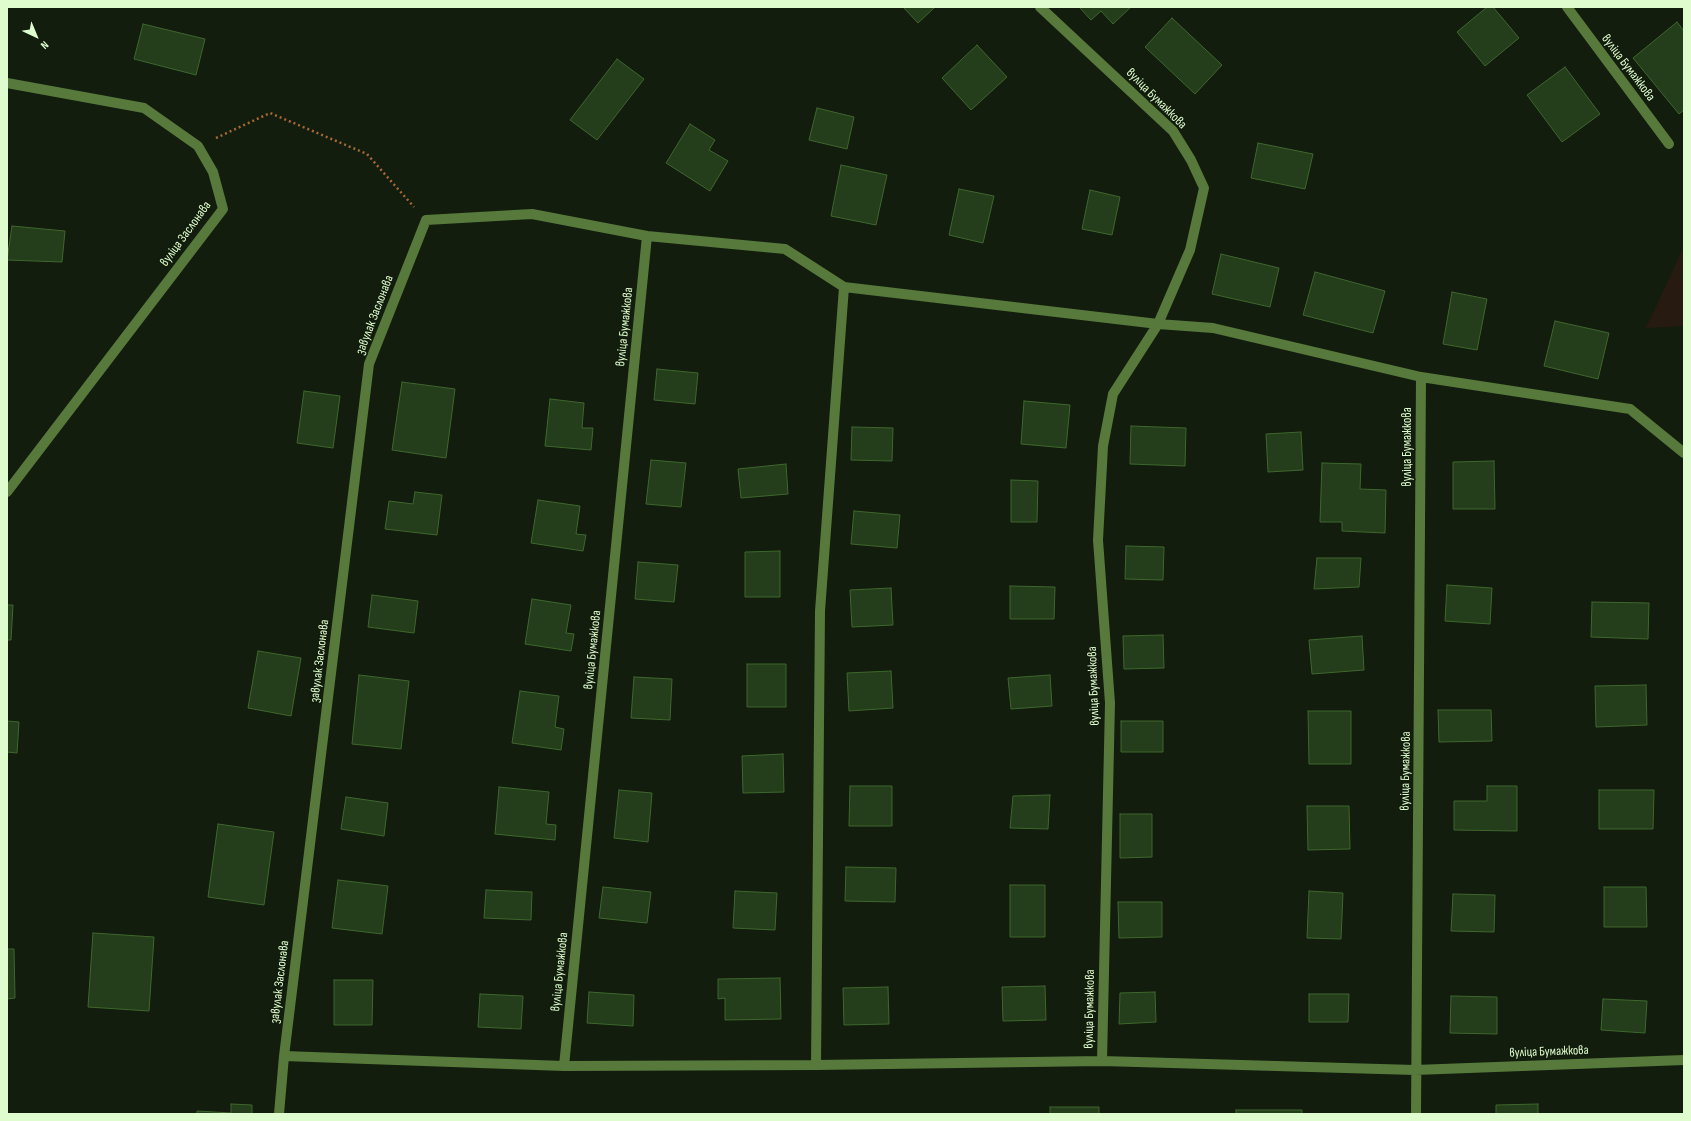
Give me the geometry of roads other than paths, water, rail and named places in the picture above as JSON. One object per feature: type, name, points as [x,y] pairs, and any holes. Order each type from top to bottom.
[{"type":"street","name":"вуліца Бумажкова","points":[[1040,7],[1174,131],[1191,160],[1204,188],[1190,250],[1158,324],[1114,394],[1103,446],[1098,540],[1110,703],[1102,1061]]},
{"type":"street","name":"вуліца Бумажкова","points":[[1567,7],[1669,144]]},
{"type":"street","name":"вуліца Заслонава","points":[[7,83],[144,108],[198,146],[213,172],[223,209],[7,492]]},
{"type":"street","name":"завулак Заслонава","points":[[278,1114],[369,364],[426,220],[532,214],[647,236]]},
{"type":"street","name":"вуліца Бумажкова","points":[[564,1066],[647,236]]},
{"type":"street","points":[[647,236],[785,248],[844,287],[1158,324],[1213,328],[1422,376],[1630,409],[1684,453]]},
{"type":"street","points":[[816,1065],[820,611],[844,287]]},
{"type":"street","name":"вуліца Бумажкова","points":[[1415,1070],[1422,376]]},
{"type":"street","name":"вуліца Бумажкова","points":[[284,1056],[564,1066],[816,1065],[1102,1061],[1415,1070],[1684,1060]]},
{"type":"street","points":[[1415,1070],[1416,1114]]}]
